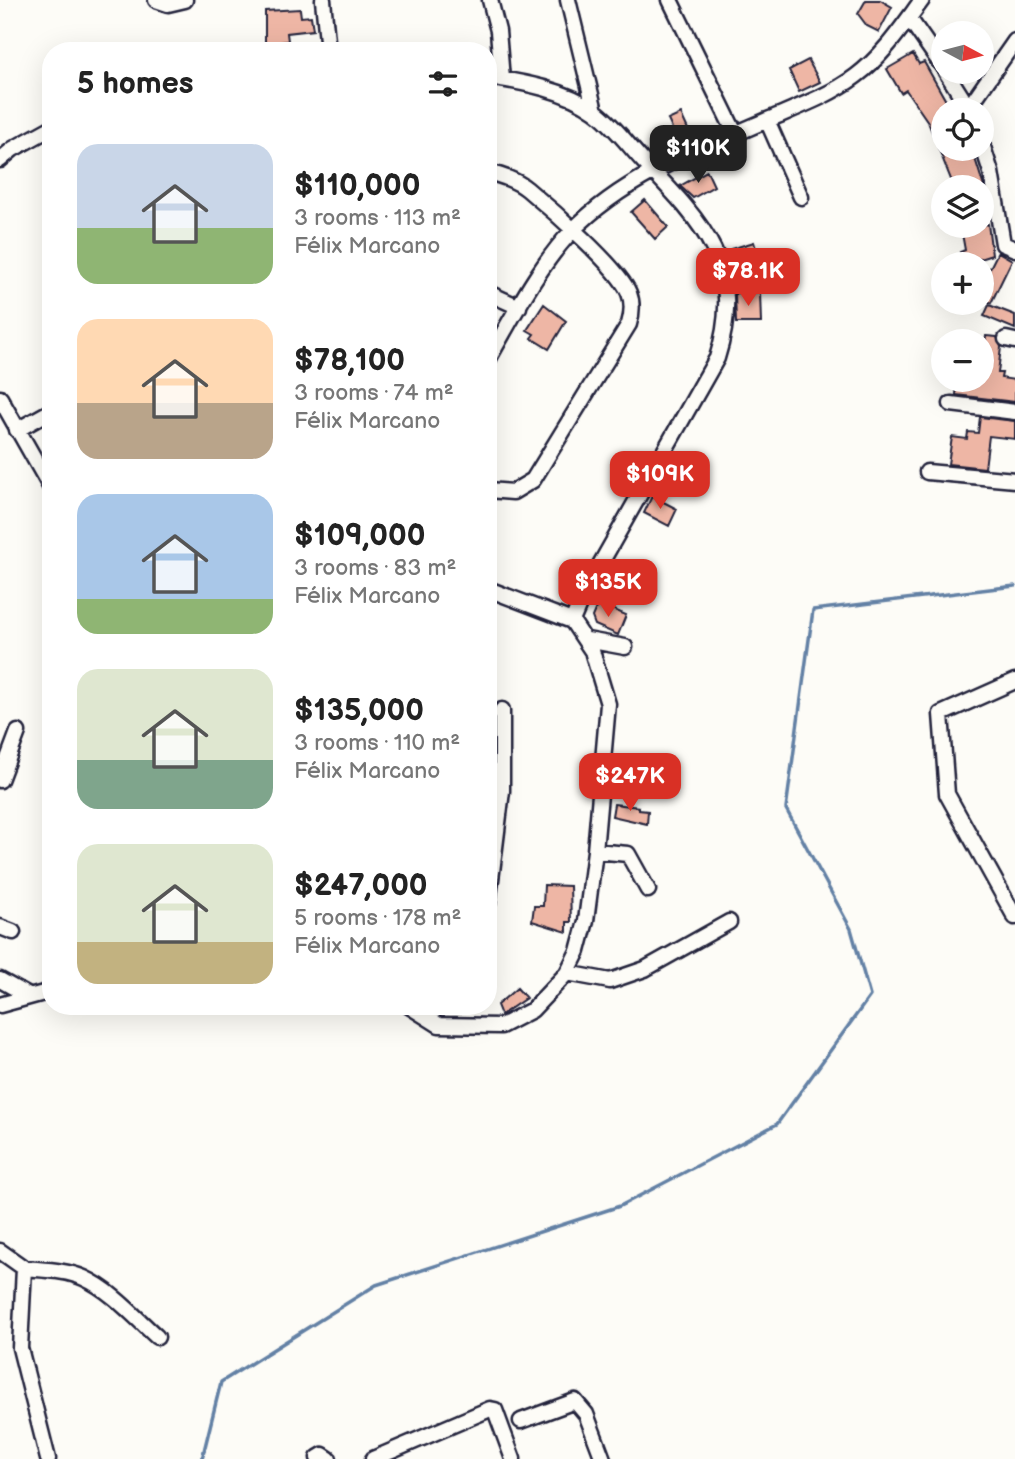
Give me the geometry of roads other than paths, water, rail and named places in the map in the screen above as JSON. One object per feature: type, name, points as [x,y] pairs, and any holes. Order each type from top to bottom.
[{"type":"street","points":[[156,0],[168,4],[185,0]]},
{"type":"street","points":[[323,0],[327,42]]},
{"type":"street","points":[[490,0],[498,32],[497,47]]},
{"type":"street","points":[[568,0],[595,111]]},
{"type":"street","points":[[670,0],[735,133]]},
{"type":"street","points":[[914,6],[931,42]]},
{"type":"street","points":[[497,345],[519,307],[572,231],[618,194],[653,171],[854,78],[880,56],[914,6]]},
{"type":"street","points":[[976,98],[1015,41]]},
{"type":"street","points":[[497,78],[557,93],[595,111],[690,208],[709,237],[724,285],[723,338],[717,358],[584,593],[572,621]]},
{"type":"street","points":[[767,120],[801,197]]},
{"type":"street","points":[[0,160],[13,149],[42,133]]},
{"type":"street","points":[[987,161],[1003,244],[1015,249]]},
{"type":"street","points":[[497,176],[526,188],[572,231],[624,284],[630,295],[632,312],[629,324],[533,480],[513,492],[497,491]]},
{"type":"street","points":[[497,297],[519,307]]},
{"type":"street","points":[[0,398],[42,473]]},
{"type":"street","points":[[951,404],[1015,412]]},
{"type":"street","points":[[17,430],[42,416]]},
{"type":"street","points":[[927,472],[1015,480]]},
{"type":"street","points":[[423,1015],[439,1025],[501,1026],[532,1010],[567,973],[579,951],[586,921],[608,704],[603,678],[587,640],[572,621],[497,592]]},
{"type":"street","points":[[587,640],[625,647]]},
{"type":"street","points":[[1015,681],[941,714],[947,794],[1015,917]]},
{"type":"street","points":[[497,767],[502,710]]},
{"type":"street","points":[[0,780],[18,732]]},
{"type":"street","points":[[595,851],[628,854],[648,890]]},
{"type":"street","points":[[567,973],[610,981],[645,969],[729,922]]},
{"type":"street","points":[[0,980],[27,995]]},
{"type":"street","points":[[0,1005],[42,992]]},
{"type":"street","points":[[0,1251],[24,1268],[70,1273],[86,1279],[127,1309],[157,1337]]},
{"type":"street","points":[[24,1268],[20,1348],[48,1459]]},
{"type":"street","points":[[521,1421],[575,1401],[586,1415],[603,1459]]},
{"type":"street","points":[[373,1459],[490,1409],[495,1410],[513,1459]]},
{"type":"waterway","points":[[202,1459],[221,1382],[376,1285],[620,1206],[777,1124],[870,996],[851,929],[786,809],[813,610],[1015,586]]}]
